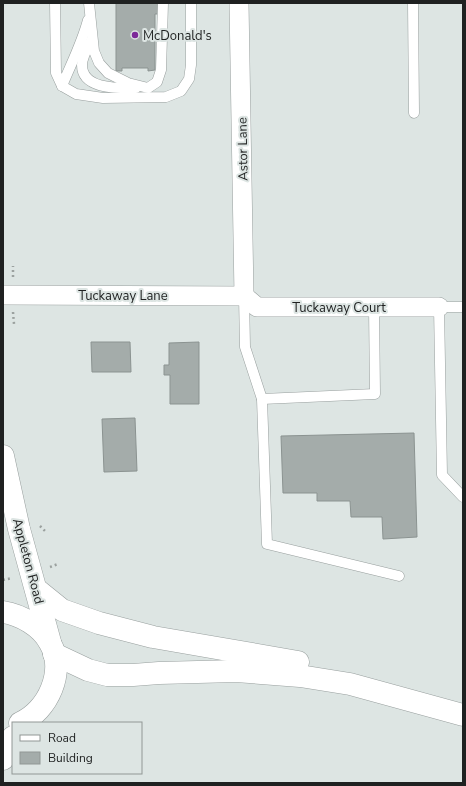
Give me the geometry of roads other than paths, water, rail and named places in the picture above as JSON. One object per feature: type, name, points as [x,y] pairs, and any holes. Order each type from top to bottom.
[{"type":"main road","name":"Appleton Road","points":[[3,456],[19,528],[52,648],[54,677],[48,699],[36,714],[22,722]]},
{"type":"main road","points":[[36,588],[62,610],[99,623],[154,637],[306,663],[350,684]]},
{"type":"main road","points":[[3,612],[14,614],[27,620],[41,631],[52,648],[88,670],[107,675],[206,671],[265,672],[350,684],[463,715]]},
{"type":"main road","points":[[3,758],[12,739]]},
{"type":"street","name":"Astor Lane","points":[[240,3],[244,296]]},
{"type":"street","name":"Tuckaway Lane","points":[[3,295],[244,296]]},
{"type":"street","name":"Tuckaway Court","points":[[244,296],[257,307],[439,307]]},
{"type":"lane","points":[[55,3],[56,73],[62,86],[76,94],[103,98],[166,97],[181,91],[189,79],[191,65],[191,3]]},
{"type":"lane","points":[[89,3],[89,16],[94,52],[99,63],[108,72],[128,83],[148,88]]},
{"type":"lane","points":[[93,37],[82,64],[83,74],[88,79],[100,86],[148,88],[157,82],[162,70],[164,3]]},
{"type":"lane","points":[[413,3],[414,113]]},
{"type":"lane","points":[[62,86],[72,59],[84,36],[89,16]]},
{"type":"lane","points":[[244,296],[245,347],[262,399],[267,544],[399,576]]},
{"type":"lane","points":[[262,399],[376,394],[374,307]]},
{"type":"lane","points":[[463,307],[439,307],[442,475],[463,497]]},
{"type":"place","name":"McDonald's","points":[[135,35]]}]
